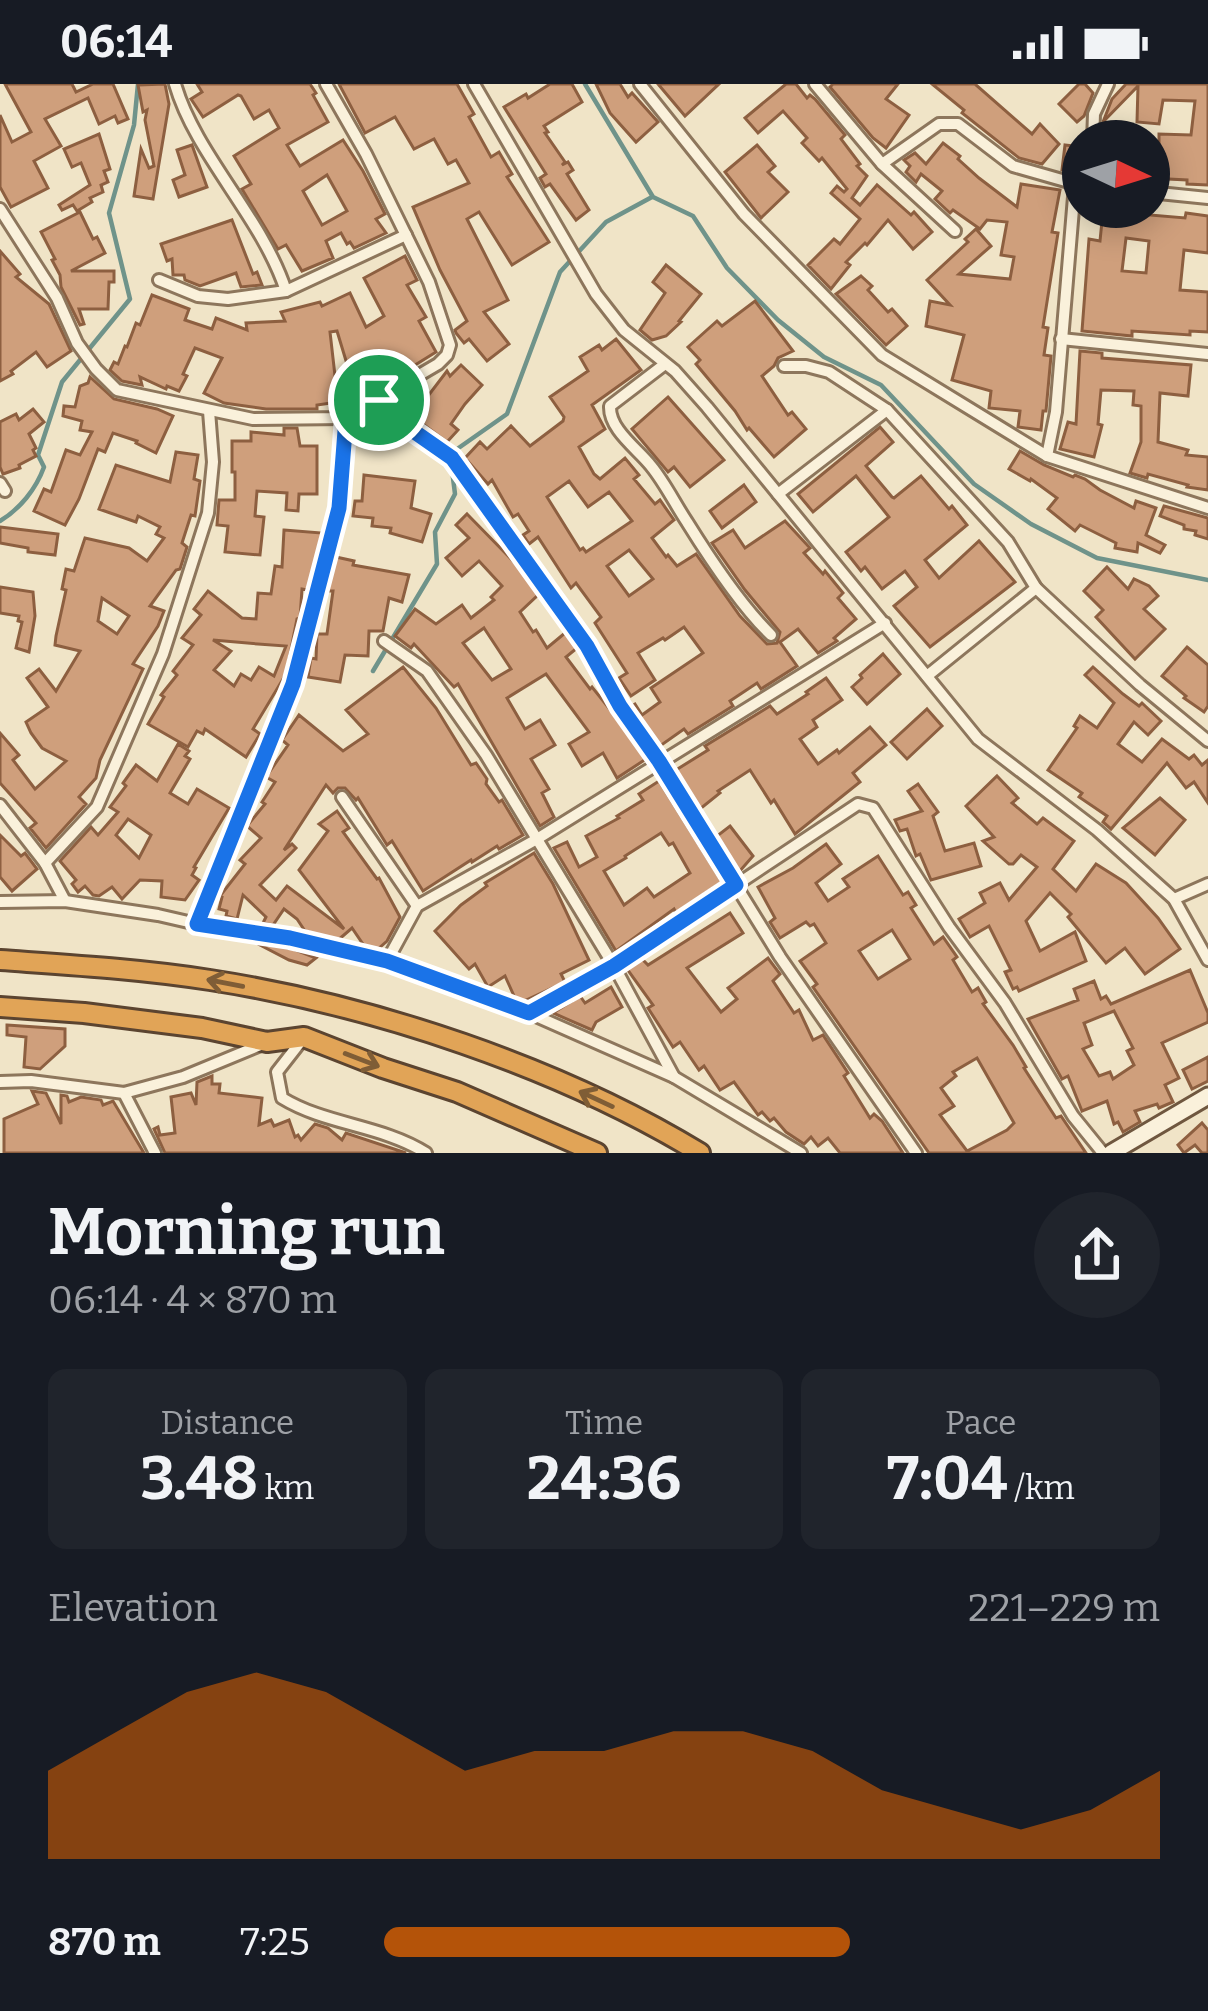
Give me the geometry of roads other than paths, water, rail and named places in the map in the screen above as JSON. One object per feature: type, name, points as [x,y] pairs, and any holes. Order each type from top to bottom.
[{"type":"highway","points":[[0,960],[209,980],[393,1022],[538,1074],[700,1153]]},
{"type":"highway","points":[[0,1007],[202,1028],[267,1042],[304,1037],[457,1092],[598,1153]]},
{"type":"street","points":[[175,84],[195,128],[270,251],[286,291]]},
{"type":"street","points":[[0,209],[57,298],[77,343],[117,390],[254,419],[346,418],[438,364],[450,344],[429,282],[326,84]]},
{"type":"street","points":[[475,84],[596,295],[624,330],[707,407],[978,739],[1097,830],[1174,899],[1208,960]]},
{"type":"street","points":[[640,84],[744,214],[883,355],[1047,456],[1208,508]]},
{"type":"street","points":[[815,84],[882,164],[955,231]]},
{"type":"street","points":[[1094,120],[1108,84]]},
{"type":"street","points":[[882,164],[939,124],[958,124],[1013,166],[1062,181]]},
{"type":"street","points":[[1170,194],[1208,198]]},
{"type":"street","points":[[1047,456],[1056,412],[1074,228]]},
{"type":"street","points":[[159,280],[197,296],[228,298],[286,291],[406,235]]},
{"type":"street","points":[[1061,339],[1208,354]]},
{"type":"street","points":[[665,364],[610,406],[610,416],[654,469],[748,613],[771,635]]},
{"type":"street","points":[[784,366],[830,372],[887,410],[1008,542],[1036,588],[1140,686],[1207,737]]},
{"type":"street","points":[[379,400],[452,458],[587,646],[779,957],[916,1153]]},
{"type":"street","points":[[778,494],[887,410]]},
{"type":"street","points":[[45,863],[97,807],[163,654],[208,513],[213,463],[209,411]]},
{"type":"street","points":[[197,924],[293,684],[339,508],[346,418]]},
{"type":"street","points":[[927,676],[1036,588]]},
{"type":"street","points":[[387,961],[417,906],[537,839],[885,623]]},
{"type":"street","points":[[384,641],[428,671],[486,755],[614,966],[674,1077]]},
{"type":"street","points":[[342,797],[417,906]]},
{"type":"street","points":[[529,1013],[614,966],[858,804],[873,808],[949,927],[1005,1003],[1073,1115],[1107,1153],[1208,1096]]},
{"type":"street","points":[[0,805],[45,863],[65,902]]},
{"type":"street","points":[[1174,899],[1208,884]]},
{"type":"street","points":[[0,902],[65,902],[158,915],[387,961],[529,1013],[674,1077],[801,1153]]},
{"type":"street","points":[[304,1037],[277,1072],[282,1098],[326,1119],[351,1123],[426,1153]]},
{"type":"street","points":[[0,1082],[31,1081],[124,1093],[183,1077],[267,1042]]},
{"type":"street","points":[[124,1093],[154,1153]]},
{"type":"waterway","points":[[0,521],[21,504],[41,475],[44,467],[38,455],[62,382],[130,299],[109,213],[134,125],[138,84]]},
{"type":"waterway","points":[[585,84],[653,197],[693,216],[727,268],[778,320],[824,357],[881,385],[974,484],[1031,524],[1097,558],[1208,580]]},
{"type":"waterway","points":[[373,671],[437,564],[435,532],[455,494],[450,454],[507,414],[560,272],[606,222],[652,197]]}]
